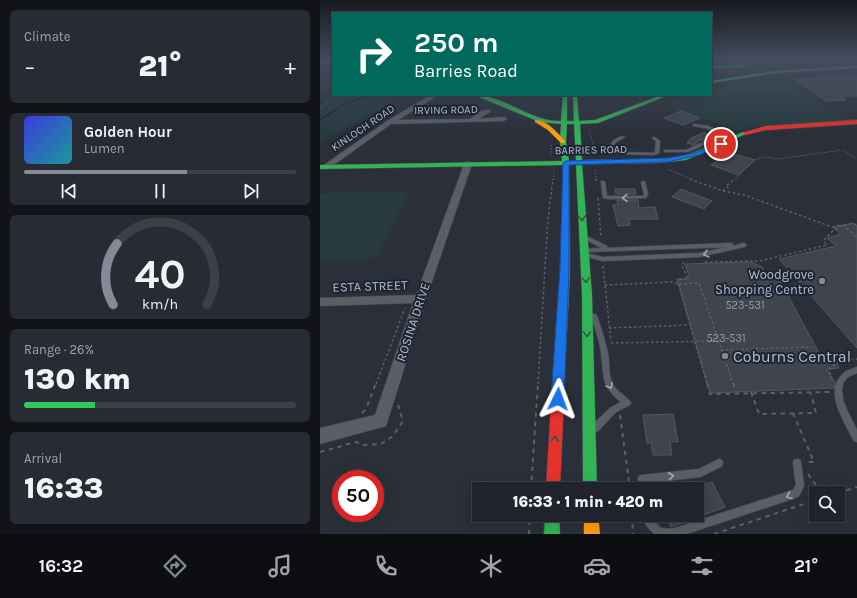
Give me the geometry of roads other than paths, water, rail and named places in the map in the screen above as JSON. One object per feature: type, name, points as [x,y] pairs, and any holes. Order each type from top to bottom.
[{"type":"main road","points":[[479,96],[503,104],[545,122],[564,122],[576,131],[591,154],[604,159]]},
{"type":"main road","points":[[565,96],[563,142],[577,252],[587,295],[590,482]]},
{"type":"main road","points":[[554,482],[577,252],[584,237],[580,163],[576,131],[575,96]]},
{"type":"main road","points":[[576,131],[593,122],[604,120],[664,96]]},
{"type":"main road","points":[[530,116],[550,129],[563,142]]},
{"type":"main road","points":[[576,131],[602,123],[604,120]]},
{"type":"main road","name":"BARRIES ROAD","points":[[322,167],[580,163],[604,159],[658,161],[686,158],[708,151],[750,131],[766,128],[857,122]]},
{"type":"main road","points":[[552,522],[552,534]]},
{"type":"main road","points":[[591,522],[592,534]]},
{"type":"street","name":"KINLOCH ROAD","points":[[322,167],[389,122],[434,96]]},
{"type":"street","points":[[472,121],[478,115],[488,111]]},
{"type":"street","name":"IRVING ROAD","points":[[389,122],[504,119]]},
{"type":"street","name":"ROSINA DRIVE","points":[[320,436],[381,422],[414,299],[468,164]]},
{"type":"street","name":"ESTA STREET","points":[[320,302],[414,299]]},
{"type":"lane","points":[[664,151],[687,151],[721,136],[721,133],[706,127],[694,125]]},
{"type":"lane","points":[[623,137],[615,141],[610,148],[611,151],[616,153],[654,154],[657,153],[658,141],[654,138]]},
{"type":"lane","points":[[603,182],[605,197],[609,198],[644,197],[646,194],[642,182]]},
{"type":"lane","points":[[584,237],[597,245],[610,248]]},
{"type":"lane","points":[[744,245],[699,255],[603,259],[577,252],[610,248],[744,245]]},
{"type":"lane","points":[[667,247],[670,256]]},
{"type":"lane","points":[[618,248],[640,252],[642,257]]},
{"type":"lane","points":[[587,295],[604,347],[607,382],[613,392],[627,403],[613,410],[588,436]]},
{"type":"lane","points":[[857,370],[844,376],[838,386],[838,394],[839,402],[857,438]]},
{"type":"lane","points":[[643,482],[642,479],[700,473],[719,463]]},
{"type":"lane","points":[[649,522],[659,533],[672,534],[786,497],[796,493],[800,486],[799,463]]},
{"type":"waterway","points":[[333,112],[343,105],[365,96]]},
{"type":"waterway","points":[[320,120],[334,111]]},
{"type":"place","name":"Woodgrove Shopping Centre","points":[[822,281]]},
{"type":"place","name":"Coburns Central","points":[[725,356]]}]
